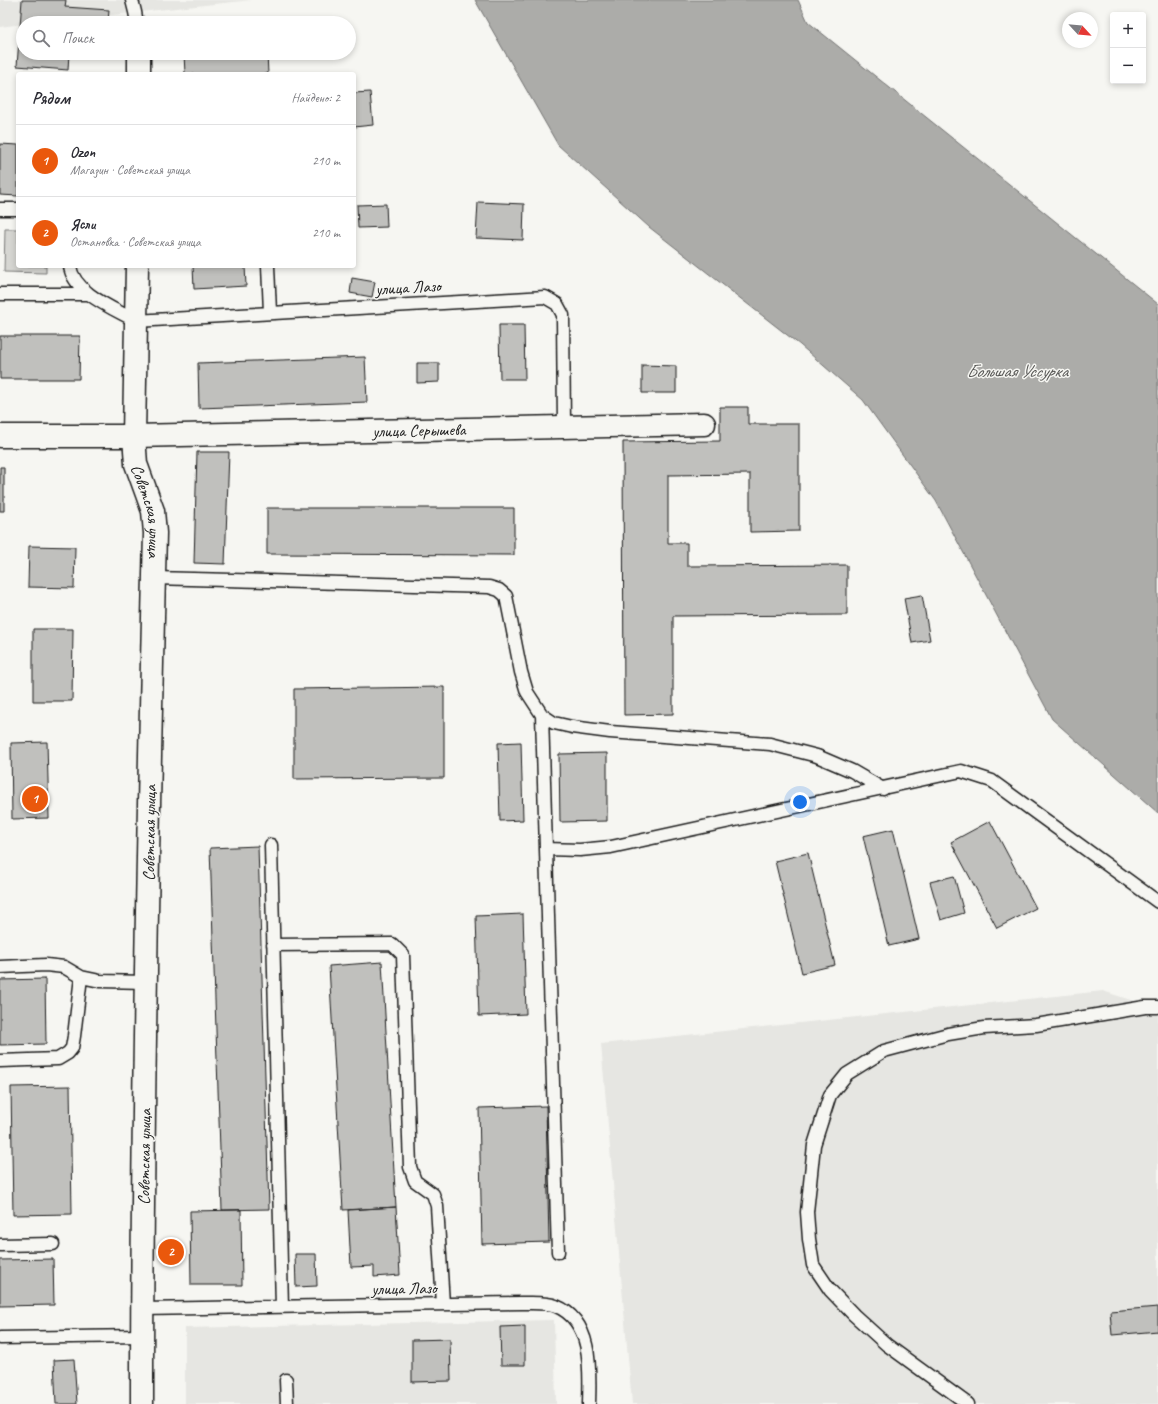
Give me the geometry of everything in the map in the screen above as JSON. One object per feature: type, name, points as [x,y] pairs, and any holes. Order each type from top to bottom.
[{"type":"main road","points":[[139,60],[139,72]]},
{"type":"main road","name":"Советская улица","points":[[137,268],[134,436],[136,464],[153,511],[155,533],[146,982],[142,1404]]},
{"type":"main road","name":"улица Серышева","points":[[0,436],[134,436],[704,424]]},
{"type":"lane","points":[[132,0],[136,16]]},
{"type":"lane","points":[[0,209],[16,209]]},
{"type":"lane","points":[[70,268],[70,271],[77,282],[88,294],[136,321]]},
{"type":"lane","points":[[268,268],[270,312]]},
{"type":"lane","points":[[0,294],[88,294]]},
{"type":"lane","name":"улица Лазо","points":[[136,321],[545,297],[557,304],[563,314],[564,426]]},
{"type":"lane","points":[[154,578],[489,587],[499,590],[506,596],[520,672],[527,692],[542,715],[554,723],[572,727],[651,736],[770,744],[792,748],[817,756],[845,768],[883,789]]},
{"type":"lane","points":[[542,715],[558,1252]]},
{"type":"lane","points":[[546,849],[580,850],[611,847],[961,771],[992,781],[1158,902]]},
{"type":"lane","points":[[271,845],[282,1308]]},
{"type":"lane","points":[[273,945],[392,944],[403,955],[410,1168],[415,1182],[433,1194],[437,1206],[442,1304]]},
{"type":"lane","points":[[0,967],[46,965],[58,966],[64,967],[81,977],[100,981],[146,982]]},
{"type":"lane","points":[[0,1061],[58,1060],[68,1053],[72,1048],[81,977]]},
{"type":"lane","points":[[968,1404],[887,1345],[854,1315],[830,1290],[813,1265],[809,1239],[808,1212],[814,1146],[830,1095],[847,1074],[884,1051],[948,1034],[984,1028],[1036,1025],[1145,1007],[1158,1008]]},
{"type":"lane","points":[[0,1245],[53,1244]]},
{"type":"lane","name":"улица Лазо","points":[[142,1309],[282,1308],[522,1303],[554,1305],[569,1313],[578,1323],[587,1344],[590,1386],[589,1404]]},
{"type":"lane","points":[[0,1338],[142,1336]]},
{"type":"lane","points":[[286,1380],[287,1404]]},
{"type":"shaded area","points":[[0,0],[252,0],[102,16],[16,16],[16,25],[0,27]]},
{"type":"shaded area","points":[[5,229],[16,229],[16,268],[46,268],[46,273],[4,272]]},
{"type":"shaded area","points":[[1103,991],[1158,1009],[1158,1404],[632,1404],[601,1044]]},
{"type":"shaded area","points":[[554,1320],[556,1404],[185,1404],[185,1328]]},
{"type":"water","name":"Большая Уссурка","points":[[475,0],[798,0],[808,22],[1158,304],[1158,813],[1052,719],[936,501],[863,400],[800,345],[649,227],[558,145]]},
{"type":"building","points":[[22,0],[66,0],[65,7],[109,10],[109,16],[21,16]]},
{"type":"building","points":[[17,60],[69,60],[68,70],[17,66]]},
{"type":"building","points":[[184,60],[267,60],[268,72],[185,72]]},
{"type":"building","points":[[370,92],[373,125],[356,127],[356,93]]},
{"type":"building","points":[[0,144],[16,145],[16,196],[0,195]]},
{"type":"building","points":[[478,202],[524,204],[523,240],[476,238]]},
{"type":"building","points":[[386,204],[387,227],[358,228],[357,205]]},
{"type":"building","points":[[193,268],[245,268],[246,286],[194,289]]},
{"type":"building","points":[[352,278],[375,282],[372,297],[350,293]]},
{"type":"building","points":[[499,325],[524,325],[525,379],[500,379]]},
{"type":"building","points":[[0,336],[80,336],[79,379],[0,379]]},
{"type":"building","points":[[365,357],[367,402],[199,408],[198,363]]},
{"type":"building","points":[[417,363],[439,363],[439,382],[417,383]]},
{"type":"building","points":[[642,365],[676,366],[676,393],[642,393]]},
{"type":"building","points":[[720,407],[748,407],[748,424],[799,424],[799,531],[750,532],[750,474],[668,475],[668,543],[687,543],[687,566],[847,565],[847,615],[673,616],[673,714],[624,715],[623,442],[720,441]]},
{"type":"building","points":[[197,452],[229,452],[225,564],[194,563]]},
{"type":"building","points":[[0,467],[4,467],[4,511],[0,511]]},
{"type":"building","points":[[267,508],[514,508],[514,555],[267,554]]},
{"type":"building","points":[[29,546],[75,547],[74,588],[28,587]]},
{"type":"building","points":[[922,595],[930,640],[912,643],[904,598]]},
{"type":"building","points":[[33,629],[73,629],[72,701],[33,701]]},
{"type":"building","points":[[444,687],[444,778],[294,779],[294,689]]},
{"type":"building","points":[[47,742],[49,818],[12,819],[11,743]]},
{"type":"building","points":[[521,742],[523,820],[500,821],[498,743]]},
{"type":"building","points":[[607,753],[607,821],[560,822],[559,754]]},
{"type":"building","points":[[990,821],[1036,908],[997,928],[951,842]]},
{"type":"building","points":[[893,829],[919,939],[889,946],[863,836]]},
{"type":"building","points":[[258,846],[269,1209],[222,1210],[210,848]]},
{"type":"building","points":[[808,853],[835,965],[802,973],[775,861]]},
{"type":"building","points":[[954,876],[964,913],[941,920],[930,882]]},
{"type":"building","points":[[523,914],[526,1014],[479,1016],[476,916]]},
{"type":"building","points":[[382,962],[396,1207],[343,1210],[329,966]]},
{"type":"building","points":[[45,979],[46,1044],[0,1045],[0,980]]},
{"type":"building","points":[[70,1086],[72,1214],[13,1215],[11,1087]]},
{"type":"building","points":[[546,1106],[549,1242],[482,1244],[479,1108]]},
{"type":"building","points":[[396,1207],[400,1275],[374,1277],[374,1266],[351,1267],[348,1210]]},
{"type":"building","points":[[241,1210],[242,1285],[191,1285],[190,1211]]},
{"type":"building","points":[[295,1254],[316,1254],[317,1286],[296,1287]]},
{"type":"building","points":[[53,1259],[54,1305],[0,1306],[0,1260]]},
{"type":"building","points":[[1158,1307],[1158,1331],[1112,1335],[1110,1311]]},
{"type":"building","points":[[525,1326],[525,1365],[501,1365],[500,1327]]},
{"type":"building","points":[[450,1339],[451,1381],[412,1382],[412,1340]]},
{"type":"building","points":[[74,1359],[77,1404],[56,1404],[54,1360]]},
{"type":"place","name":"Ozon","points":[[35,799]]},
{"type":"place","name":"Ясли","points":[[171,1252]]}]
